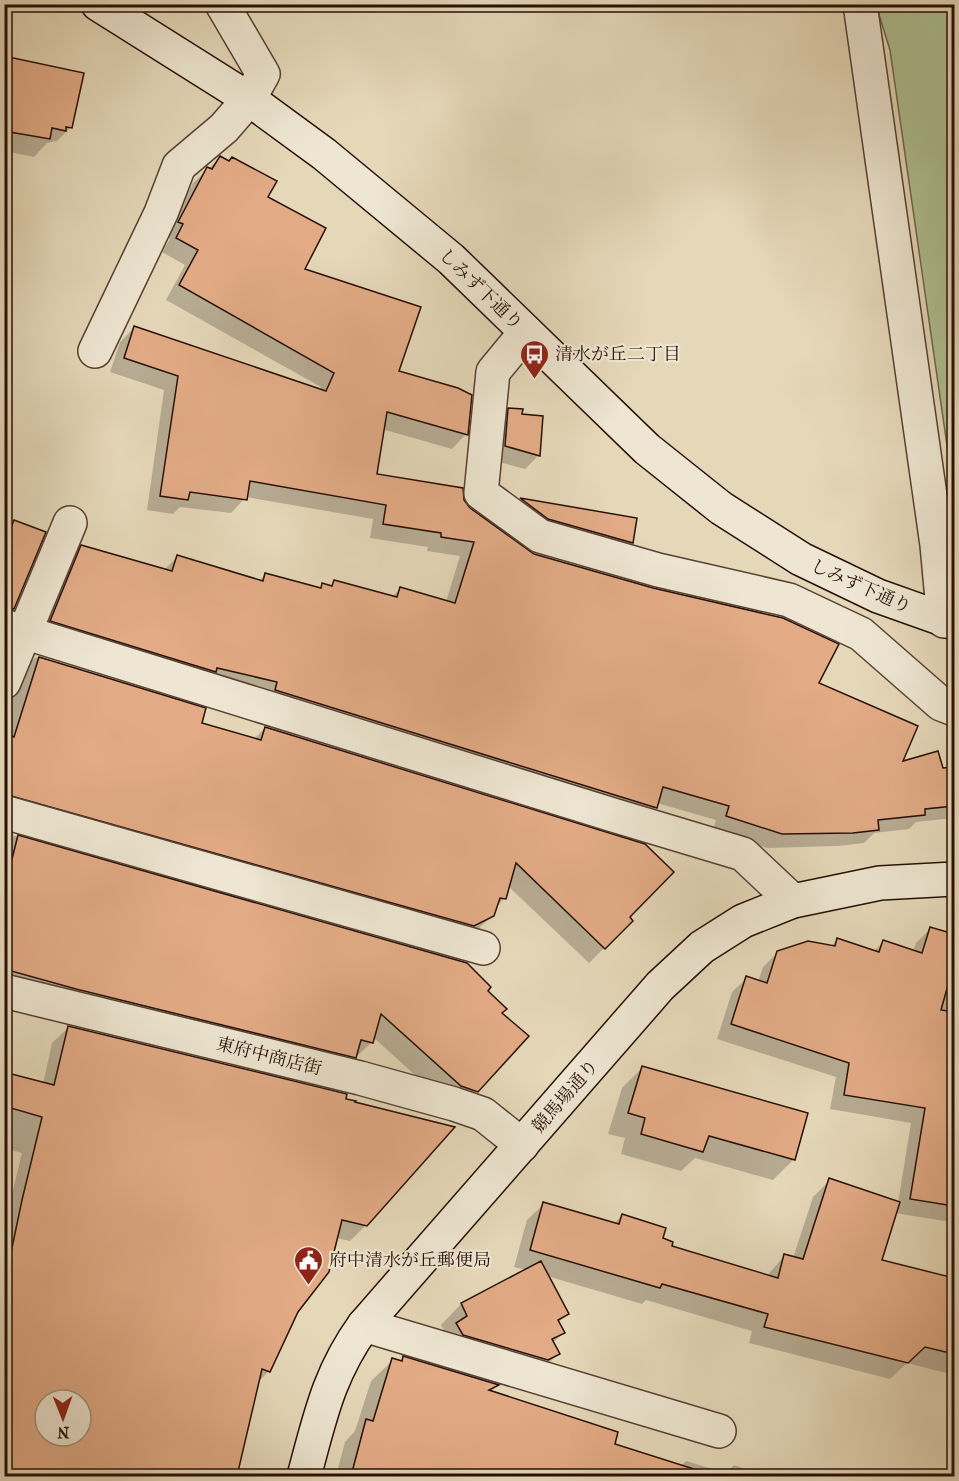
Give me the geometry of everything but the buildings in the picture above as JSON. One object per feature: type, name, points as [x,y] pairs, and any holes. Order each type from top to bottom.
[{"type":"street","name":"しみず下通り","points":[[98,4],[249,99],[324,154],[451,259],[647,449],[721,508],[801,559],[878,596],[949,622]]},
{"type":"street","points":[[95,351],[161,213],[180,166],[224,128],[249,99],[263,74],[222,4]]},
{"type":"street","points":[[860,4],[949,622]]},
{"type":"street","points":[[526,332],[493,372],[482,493],[540,536],[658,570],[789,600],[861,634],[941,704],[954,709]]},
{"type":"street","points":[[4,682],[15,629],[70,523]]},
{"type":"street","points":[[15,629],[743,854],[793,901]]},
{"type":"street","points":[[4,812],[483,948]]},
{"type":"street","name":"競馬場通り","points":[[304,1476],[335,1372],[348,1347],[364,1325],[660,986],[702,946],[743,921],[793,901],[880,883],[954,879]]},
{"type":"street","name":"東府中商店街","points":[[4,991],[360,1078],[454,1104],[483,1114],[522,1145]]},
{"type":"street","points":[[364,1325],[719,1431]]},
{"type":"green space","points":[[876,5],[954,5],[954,494],[890,50]]},
{"type":"place","name":"清水が丘二丁目","points":[[534,380]]},
{"type":"place","name":"府中清水が丘郵便局","points":[[308,1286]]}]
